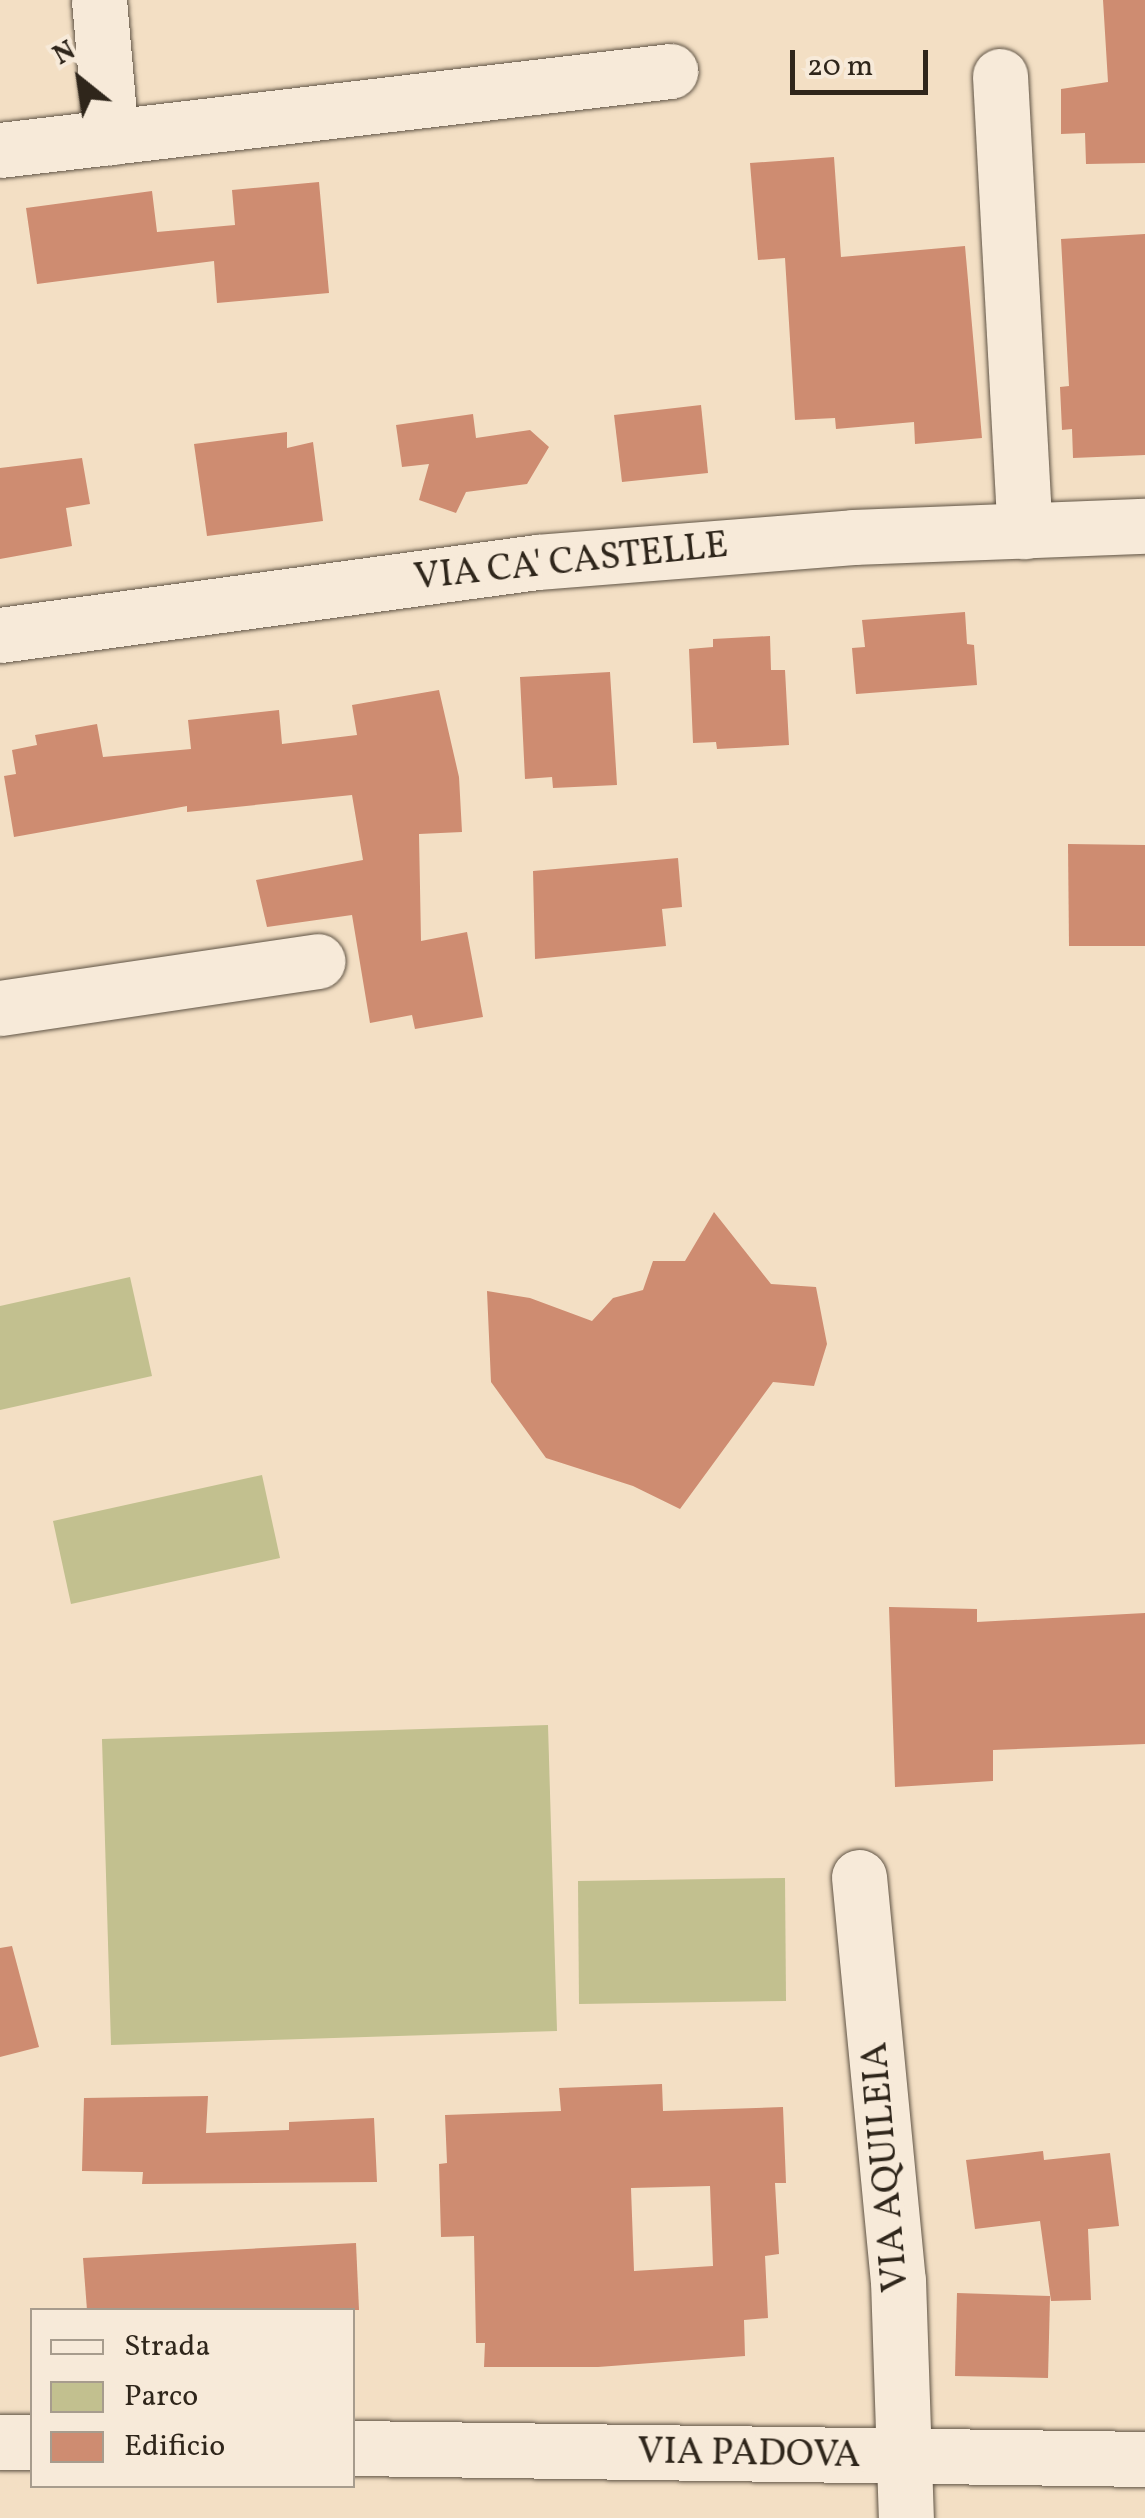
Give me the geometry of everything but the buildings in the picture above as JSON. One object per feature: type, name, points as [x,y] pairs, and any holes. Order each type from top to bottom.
[{"type":"street","points":[[99,0],[111,137]]},
{"type":"street","points":[[0,150],[670,71]]},
{"type":"street","points":[[1000,76],[1026,531]]},
{"type":"street","name":"VIA CA' CASTELLE","points":[[0,635],[537,562],[853,537],[1145,526]]},
{"type":"street","points":[[0,1008],[318,961]]},
{"type":"street","name":"VIA AQUILEIA","points":[[860,1877],[898,2280],[906,2518]]},
{"type":"street","points":[[0,2442],[30,2442]]},
{"type":"street","name":"VIA PADOVA","points":[[355,2448],[1145,2459]]},
{"type":"green space","points":[[130,1277],[152,1376],[0,1410],[0,1306]]},
{"type":"green space","points":[[262,1475],[280,1558],[71,1604],[53,1521]]},
{"type":"green space","points":[[548,1725],[557,2031],[111,2045],[102,1739]]},
{"type":"green space","points":[[785,1878],[786,2001],[579,2004],[578,1881]]}]
